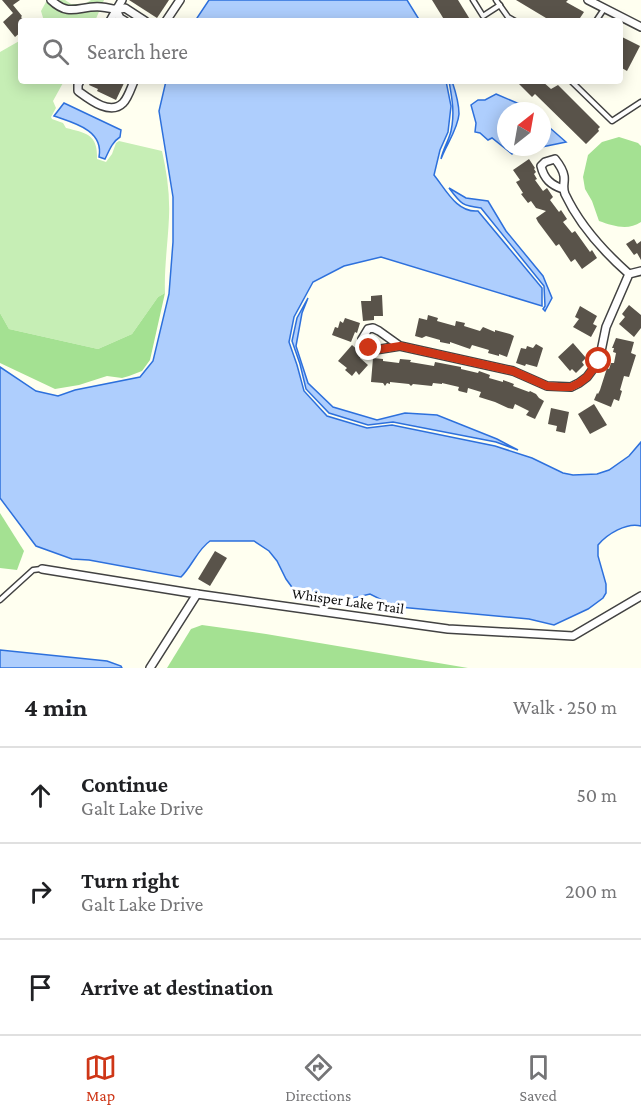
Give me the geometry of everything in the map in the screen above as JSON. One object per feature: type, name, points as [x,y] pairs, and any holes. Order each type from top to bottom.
[{"type":"street","points":[[51,0],[65,10],[100,7],[116,10],[125,8],[140,18]]},
{"type":"street","points":[[112,18],[122,0]]},
{"type":"street","points":[[168,18],[180,0]]},
{"type":"street","points":[[588,0],[641,27]]},
{"type":"street","points":[[605,8],[610,0]]},
{"type":"street","points":[[116,10],[120,18]]},
{"type":"street","points":[[78,84],[78,91],[108,108],[116,107],[124,102],[133,84]]},
{"type":"street","points":[[563,189],[579,220],[595,241],[629,274]]},
{"type":"street","points":[[629,274],[641,271]]},
{"type":"street","points":[[400,346],[373,328],[368,329],[362,339],[363,345],[375,350],[400,346],[513,371],[547,386],[571,387],[587,377],[599,361],[606,327],[629,274]]},
{"type":"street","name":"Whisper Lake Trail","points":[[42,568],[197,594],[448,629],[573,636],[641,596]]},
{"type":"street","points":[[150,668],[197,594]]},
{"type":"lane","points":[[473,0],[483,16],[500,5]]},
{"type":"lane","points":[[496,0],[510,18]]},
{"type":"lane","points":[[598,18],[605,8]]},
{"type":"lane","points":[[575,84],[612,121],[641,102]]},
{"type":"lane","points":[[0,600],[33,570],[42,568]]},
{"type":"green space","points":[[59,0],[65,0],[71,4],[85,4],[91,0],[104,0],[96,18],[43,18],[41,11],[46,2],[57,10],[62,3]]},
{"type":"green space","points":[[18,42],[18,84],[62,84],[53,101],[56,108],[51,117],[63,123],[66,128],[89,136],[95,144],[97,159],[106,162],[119,141],[162,151],[169,200],[165,293],[158,297],[132,334],[98,349],[9,329],[0,313],[0,52]]},
{"type":"green space","points":[[619,137],[641,146],[641,222],[626,227],[599,221],[585,189],[583,177],[588,155],[602,142]]},
{"type":"green space","points":[[165,293],[150,360],[142,371],[122,378],[107,376],[79,385],[55,389],[0,363],[0,313],[9,329],[98,349],[132,334],[158,297]]},
{"type":"green space","points":[[0,513],[24,551],[17,570],[0,568]]},
{"type":"green space","points":[[202,625],[468,668],[167,668],[191,629]]},
{"type":"water","points":[[209,0],[407,0],[418,18],[197,18]]},
{"type":"water","points":[[165,84],[447,84],[451,106],[448,132],[440,150],[434,175],[458,204],[471,211],[478,211],[542,288],[542,306],[381,257],[344,266],[313,282],[294,317],[289,342],[304,391],[327,416],[367,428],[392,425],[495,446],[573,475],[597,474],[609,470],[629,456],[641,442],[641,526],[630,526],[618,530],[598,545],[598,556],[606,584],[606,593],[603,598],[588,609],[554,625],[529,619],[399,607],[370,594],[341,601],[303,593],[294,590],[269,551],[254,541],[210,541],[202,548],[181,577],[72,559],[36,546],[0,498],[0,367],[36,391],[58,396],[75,390],[140,377],[153,361],[169,294],[173,242],[173,197],[159,111]]},
{"type":"water","points":[[449,84],[453,84],[459,114],[441,159],[450,134],[453,106]]},
{"type":"water","points":[[496,94],[515,102],[497,102],[497,142],[492,138],[488,140],[475,132],[476,123],[471,105],[478,100],[485,100]]},
{"type":"water","points":[[64,103],[121,130],[120,137],[113,144],[105,159],[99,157],[97,140],[92,134],[78,125],[54,116]]},
{"type":"water","points":[[551,129],[566,142],[551,145]]},
{"type":"water","points":[[449,188],[466,198],[488,201],[506,231],[543,276],[552,298],[545,311],[543,309],[545,306],[544,286],[481,208],[462,203]]},
{"type":"water","points":[[308,298],[302,313],[296,346],[308,383],[333,407],[377,420],[405,413],[437,415],[518,450],[496,442],[393,422],[368,425],[329,413],[306,389],[292,341],[297,318]]},
{"type":"water","points":[[0,650],[107,661],[122,668],[0,668]]},
{"type":"building","points":[[2,0],[20,0],[13,5],[22,16],[18,18],[18,34],[15,37],[3,22],[13,13]]},
{"type":"building","points":[[129,0],[169,0],[157,18]]},
{"type":"building","points":[[432,0],[458,0],[469,18],[443,18]]},
{"type":"building","points":[[516,0],[568,0],[566,2],[584,12],[580,18],[546,18]]},
{"type":"building","points":[[623,38],[640,46],[627,71],[623,69]]},
{"type":"building","points":[[90,84],[124,84],[116,100]]},
{"type":"building","points":[[519,84],[545,84],[551,89],[558,85],[600,127],[599,131],[586,144],[551,110],[551,102],[543,102],[535,94],[532,97]]},
{"type":"building","points":[[529,159],[535,168],[534,174],[537,179],[535,180],[543,191],[547,188],[553,197],[550,200],[567,219],[563,222],[572,233],[575,231],[597,258],[582,269],[575,259],[571,262],[559,244],[556,246],[538,222],[536,218],[546,211],[536,208],[531,201],[528,203],[521,194],[523,193],[516,182],[520,180],[513,170]]},
{"type":"building","points":[[634,239],[637,244],[641,241],[641,260],[637,253],[634,255],[626,244]]},
{"type":"building","points":[[382,295],[383,316],[374,316],[374,320],[363,321],[361,301],[371,301],[371,296]]},
{"type":"building","points":[[629,305],[641,315],[641,328],[634,337],[619,324],[625,317],[622,314]]},
{"type":"building","points":[[580,306],[597,316],[593,324],[597,326],[591,337],[573,327],[579,319],[575,317]]},
{"type":"building","points":[[428,315],[438,318],[437,321],[455,326],[456,321],[480,331],[483,327],[514,336],[507,357],[488,353],[489,350],[472,345],[470,349],[426,336],[422,338],[415,336],[419,318],[427,320]]},
{"type":"building","points":[[345,318],[360,323],[351,342],[332,335],[335,327],[338,328],[340,321],[343,323]]},
{"type":"building","points":[[616,338],[634,342],[631,353],[636,355],[629,377],[624,376],[619,401],[614,399],[611,407],[594,400],[607,368],[609,369],[611,363],[614,363],[616,353],[612,348]]},
{"type":"building","points":[[573,343],[586,358],[582,362],[584,365],[576,373],[572,369],[570,371],[558,357]]},
{"type":"building","points":[[536,344],[543,348],[537,367],[516,363],[521,348],[526,349],[527,346],[533,348]]},
{"type":"building","points":[[352,345],[359,351],[358,353],[362,356],[360,358],[368,365],[359,375],[356,371],[352,376],[345,370],[347,368],[338,361]]},
{"type":"building","points":[[373,358],[399,363],[400,359],[411,360],[410,362],[434,366],[435,362],[478,373],[479,371],[490,375],[489,378],[503,382],[503,380],[530,391],[544,401],[535,419],[526,415],[529,411],[515,404],[513,409],[508,408],[479,397],[481,392],[468,388],[467,393],[459,391],[459,387],[442,383],[433,383],[432,386],[413,384],[411,386],[390,382],[385,386],[383,383],[371,382]]},
{"type":"building","points":[[594,404],[607,425],[590,434],[578,414]]},
{"type":"building","points":[[551,408],[569,412],[565,433],[556,431],[557,426],[548,424]]},
{"type":"building","points":[[215,551],[227,558],[210,586],[198,579]]},
{"type":"route","points":[[369,348],[375,350],[400,346],[513,371],[547,386],[562,387],[571,387],[579,383],[587,377],[599,361]]}]
